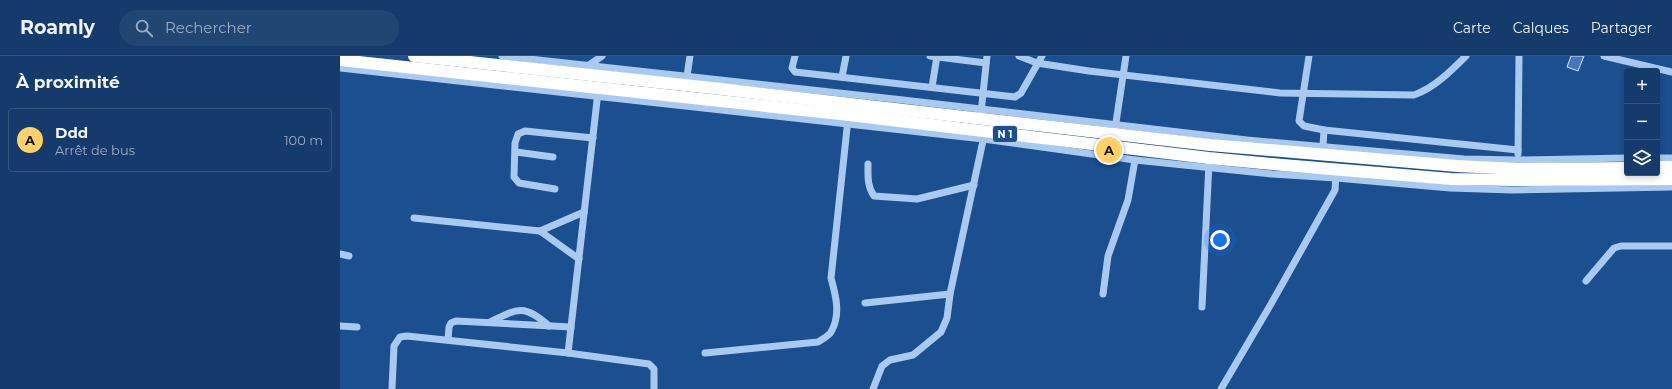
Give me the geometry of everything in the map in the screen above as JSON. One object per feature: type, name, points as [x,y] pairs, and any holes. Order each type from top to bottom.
[{"type":"highway","name":"N 1","points":[[414,56],[712,84],[982,125],[1209,162],[1450,183],[1512,185],[1672,179]]},
{"type":"highway","name":"N 1","points":[[340,60],[598,92],[848,119],[1115,130],[1457,166],[1518,165],[1624,168]]},
{"type":"highway","points":[[1660,167],[1672,167]]},
{"type":"street","points":[[502,56],[687,76],[712,84]]},
{"type":"street","points":[[589,65],[602,56]]},
{"type":"street","points":[[687,76],[690,56]]},
{"type":"street","points":[[795,56],[792,68],[795,72],[1015,97],[1019,95],[1042,56]]},
{"type":"street","points":[[842,77],[846,56]]},
{"type":"street","points":[[873,389],[882,366],[890,360],[913,355],[941,332],[947,318],[950,294],[974,185],[982,125],[983,93],[987,60],[935,56],[932,87]]},
{"type":"street","points":[[1019,56],[1038,63],[1123,76],[1280,93],[1304,92],[1414,95],[1424,91],[1450,72],[1466,56]]},
{"type":"street","points":[[1115,130],[1126,56]]},
{"type":"street","points":[[1309,56],[1299,121],[1300,124],[1304,126],[1324,130],[1518,150]]},
{"type":"street","points":[[1518,165],[1519,56]]},
{"type":"street","points":[[1604,56],[1672,72]]},
{"type":"street","points":[[340,68],[598,92],[568,353]]},
{"type":"street","points":[[705,353],[818,342],[830,333],[837,314],[836,295],[830,278],[848,119]]},
{"type":"street","points":[[982,125],[1135,160],[1209,162],[1202,307]]},
{"type":"street","points":[[1323,146],[1324,130]]},
{"type":"street","points":[[555,189],[519,184],[514,177],[516,152],[515,143],[518,134],[525,131],[593,138]]},
{"type":"street","points":[[1246,144],[1323,146],[1518,165],[1624,158]]},
{"type":"street","points":[[516,152],[553,157]]},
{"type":"street","points":[[1660,158],[1672,158]]},
{"type":"street","points":[[1104,294],[1108,256],[1128,200],[1135,160]]},
{"type":"street","points":[[868,164],[868,182],[870,190],[874,196],[917,199],[974,185]]},
{"type":"street","points":[[1221,389],[1335,190],[1336,173]]},
{"type":"street","points":[[1512,185],[1672,187]]},
{"type":"street","points":[[414,218],[540,231],[584,212]]},
{"type":"street","points":[[540,231],[579,259]]},
{"type":"street","points":[[1586,280],[1614,248],[1621,246],[1672,246]]},
{"type":"street","points":[[340,254],[349,256]]},
{"type":"street","points":[[865,303],[950,294]]},
{"type":"street","points":[[490,322],[510,313],[526,310],[533,313],[549,326]]},
{"type":"street","points":[[448,340],[449,327],[451,323],[456,321],[571,327]]},
{"type":"street","points":[[340,326],[357,327]]},
{"type":"street","points":[[392,389],[394,346],[400,338],[407,336],[568,353],[648,364],[654,369],[654,389]]},
{"type":"building","points":[[1571,56],[1584,56],[1578,71],[1567,67]]},
{"type":"place","name":"Ddd","points":[[1109,150]]}]
